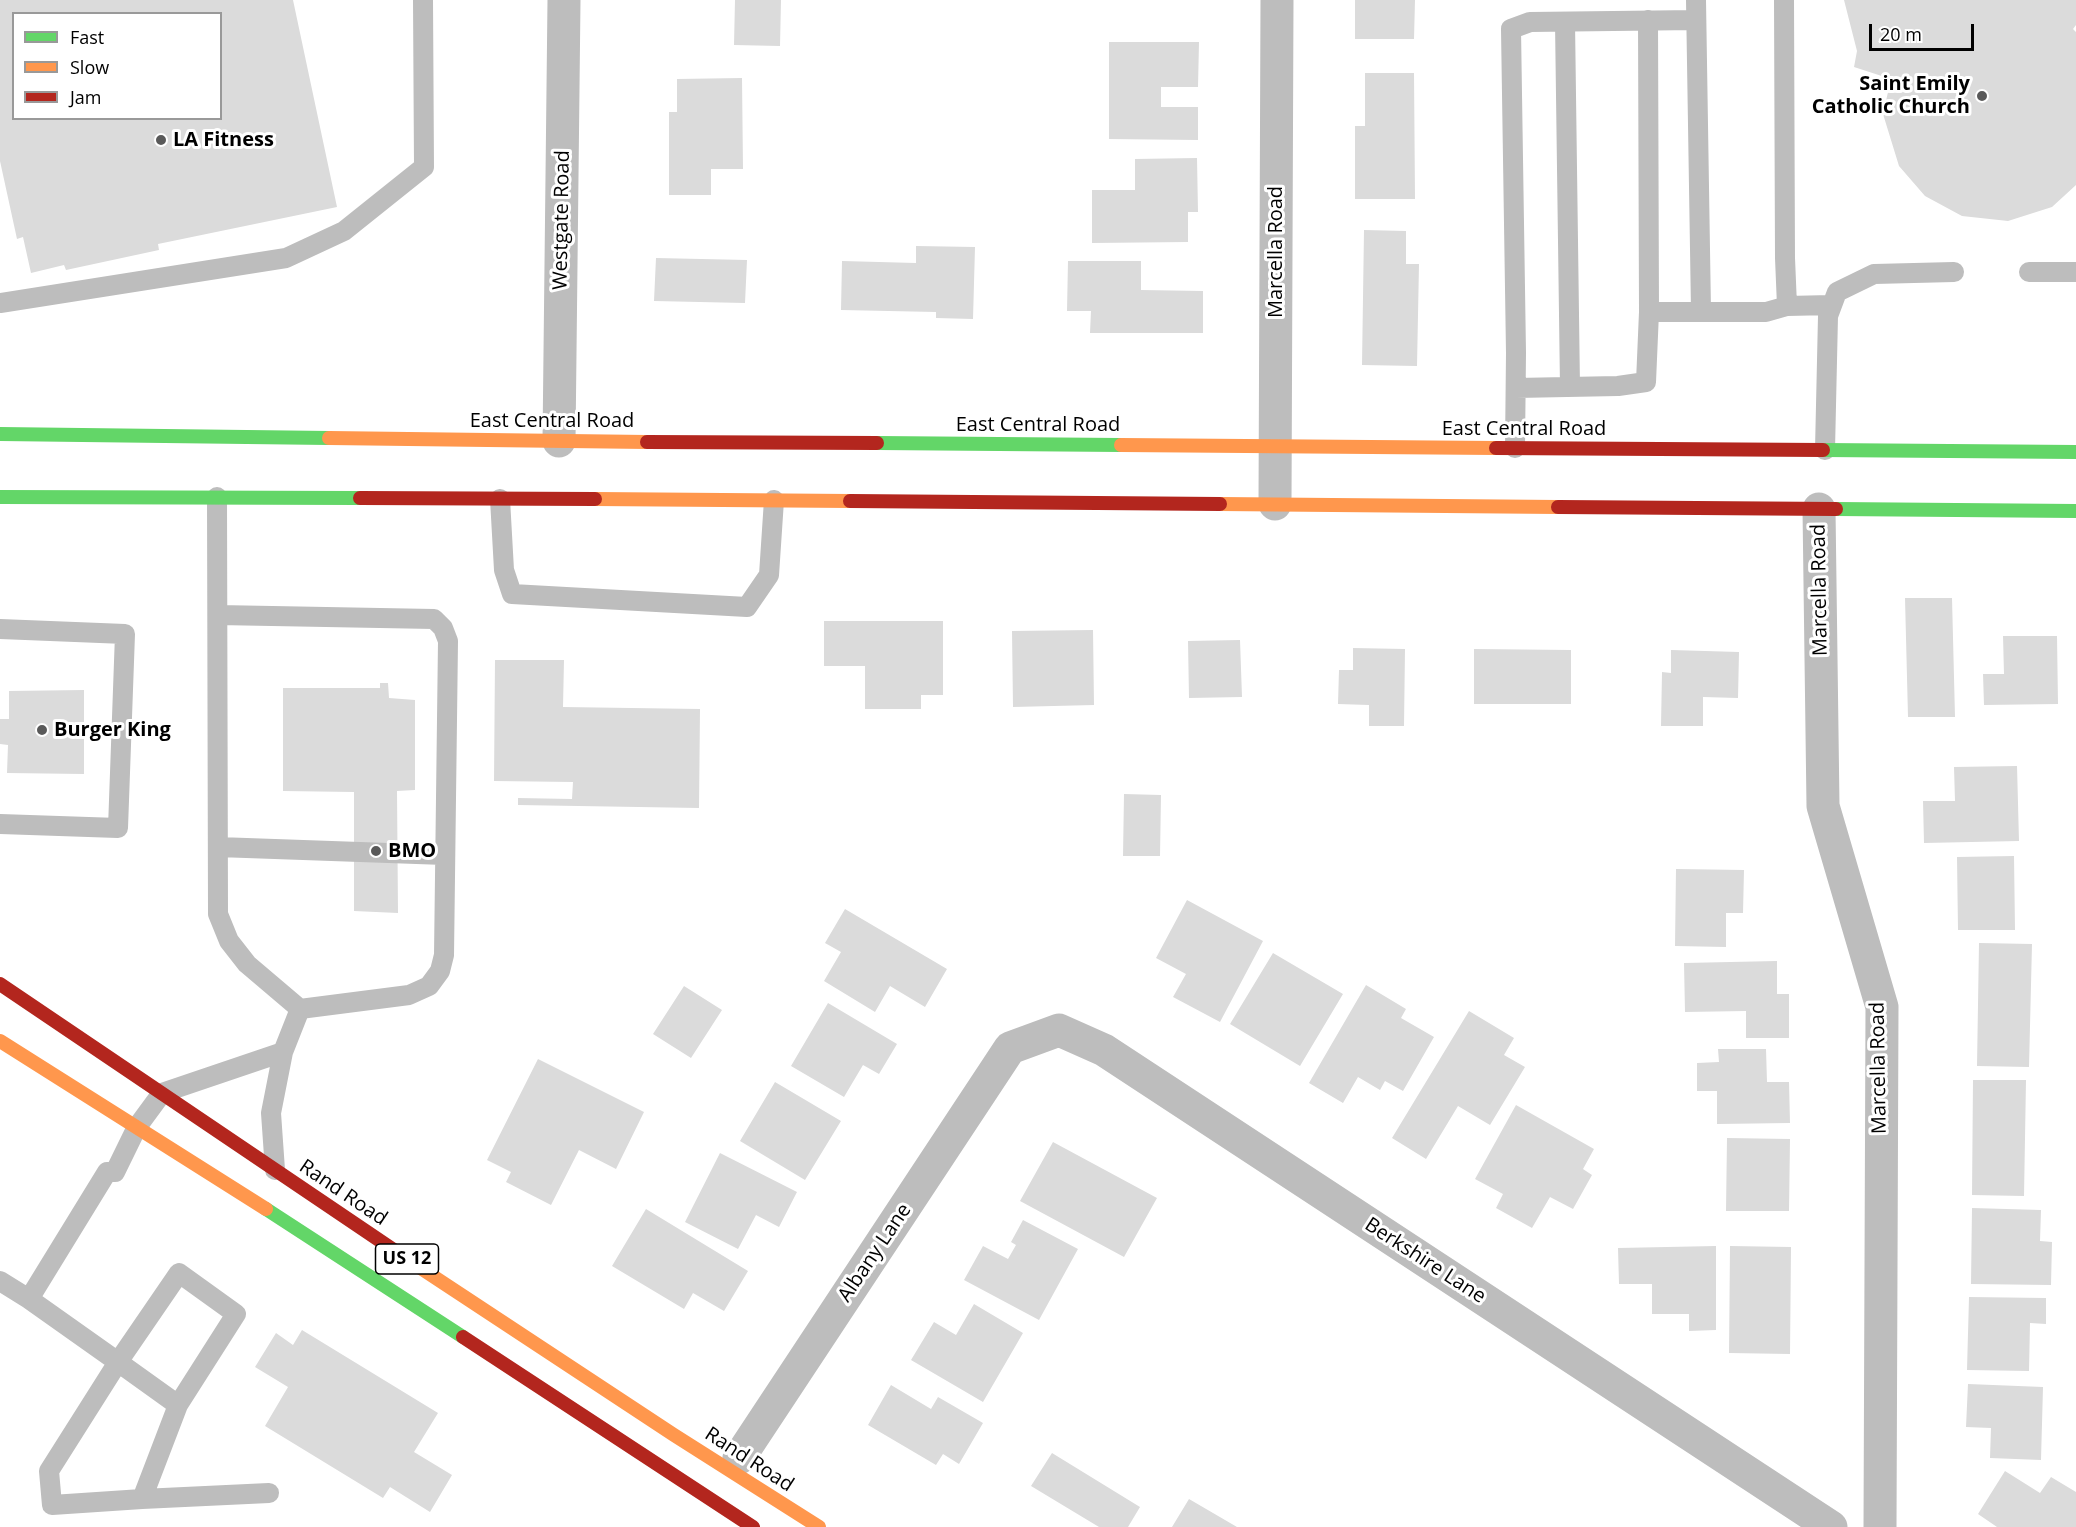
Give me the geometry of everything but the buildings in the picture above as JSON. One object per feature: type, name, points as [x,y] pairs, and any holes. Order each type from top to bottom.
[{"type":"main road","name":"East Central Road","points":[[0,434],[559,441],[2076,452]]},
{"type":"main road","points":[[1,494],[2076,511]]},
{"type":"main road","name":"Rand Road","points":[[0,984],[654,1422],[819,1527]]},
{"type":"main road","name":"US 12","points":[[0,1041],[423,1310],[753,1527]]},
{"type":"street","name":"Westgate Road","points":[[559,441],[564,0]]},
{"type":"street","name":"Marcella Road","points":[[1275,504],[1277,0]]},
{"type":"street","name":"Marcella Road","points":[[1819,508],[1823,806],[1882,1007],[1880,1527]]},
{"type":"street","name":"Berkshire Lane","points":[[1010,1048],[1059,1030],[1104,1050],[1831,1527]]},
{"type":"street","name":"Albany Lane","points":[[739,1458],[1010,1048]]},
{"type":"lane","points":[[0,303],[286,258],[344,231],[424,167],[423,0]]},
{"type":"lane","points":[[1784,0],[1787,306]]},
{"type":"lane","points":[[1515,448],[1510,29],[1530,22],[1648,20],[1696,10],[1701,311]]},
{"type":"lane","points":[[1516,388],[1618,386],[1646,382],[1649,312],[1648,20]]},
{"type":"lane","points":[[1565,22],[1570,387]]},
{"type":"lane","points":[[1825,450],[1828,316],[1837,292],[1874,274],[1954,272]]},
{"type":"lane","points":[[2029,272],[2076,272]]},
{"type":"lane","points":[[1649,312],[1767,312],[1787,306],[1831,305]]},
{"type":"lane","points":[[217,497],[218,914],[229,941],[247,964],[300,1009],[409,995],[429,986],[440,971],[444,956],[448,640],[443,628],[434,619],[218,615]]},
{"type":"lane","points":[[500,499],[504,570],[512,594],[747,607],[769,575],[774,500]]},
{"type":"lane","points":[[0,629],[124,634],[118,828],[3,830]]},
{"type":"lane","points":[[218,847],[445,855]]},
{"type":"lane","points":[[275,1170],[271,1113],[283,1052],[300,1009]]},
{"type":"lane","points":[[29,1299],[107,1172],[115,1172],[137,1127],[162,1093],[283,1052]]},
{"type":"lane","points":[[141,1499],[178,1405],[236,1314],[179,1273],[118,1362],[49,1471],[52,1504],[269,1493]]},
{"type":"lane","points":[[0,1281],[29,1299],[178,1405]]},
{"type":"traffic: fast","points":[[0,434],[329,438]]},
{"type":"traffic: fast","points":[[877,443],[1121,445]]},
{"type":"traffic: fast","points":[[1823,450],[2076,452]]},
{"type":"traffic: fast","points":[[0,497],[360,498]]},
{"type":"traffic: fast","points":[[1836,509],[2076,511]]},
{"type":"traffic: fast","points":[[266,1209],[463,1337]]},
{"type":"traffic: slow","points":[[329,438],[647,442]]},
{"type":"traffic: slow","points":[[1121,445],[1496,448]]},
{"type":"traffic: slow","points":[[595,499],[850,501]]},
{"type":"traffic: slow","points":[[1220,504],[1558,507]]},
{"type":"traffic: slow","points":[[0,1041],[266,1209]]},
{"type":"traffic: slow","points":[[413,1263],[674,1435],[819,1527]]},
{"type":"traffic: jam","points":[[647,442],[877,443]]},
{"type":"traffic: jam","points":[[1496,448],[1823,450]]},
{"type":"traffic: jam","points":[[360,498],[595,499]]},
{"type":"traffic: jam","points":[[850,501],[1220,504]]},
{"type":"traffic: jam","points":[[1558,507],[1836,509]]},
{"type":"traffic: jam","points":[[0,984],[413,1263]]},
{"type":"traffic: jam","points":[[463,1337],[753,1527]]},
{"type":"place","name":"Saint Emily Catholic Church","points":[[1982,96]]},
{"type":"place","name":"LA Fitness","points":[[161,140]]},
{"type":"place","name":"Burger King","points":[[42,730]]},
{"type":"place","name":"BMO","points":[[376,851]]}]
